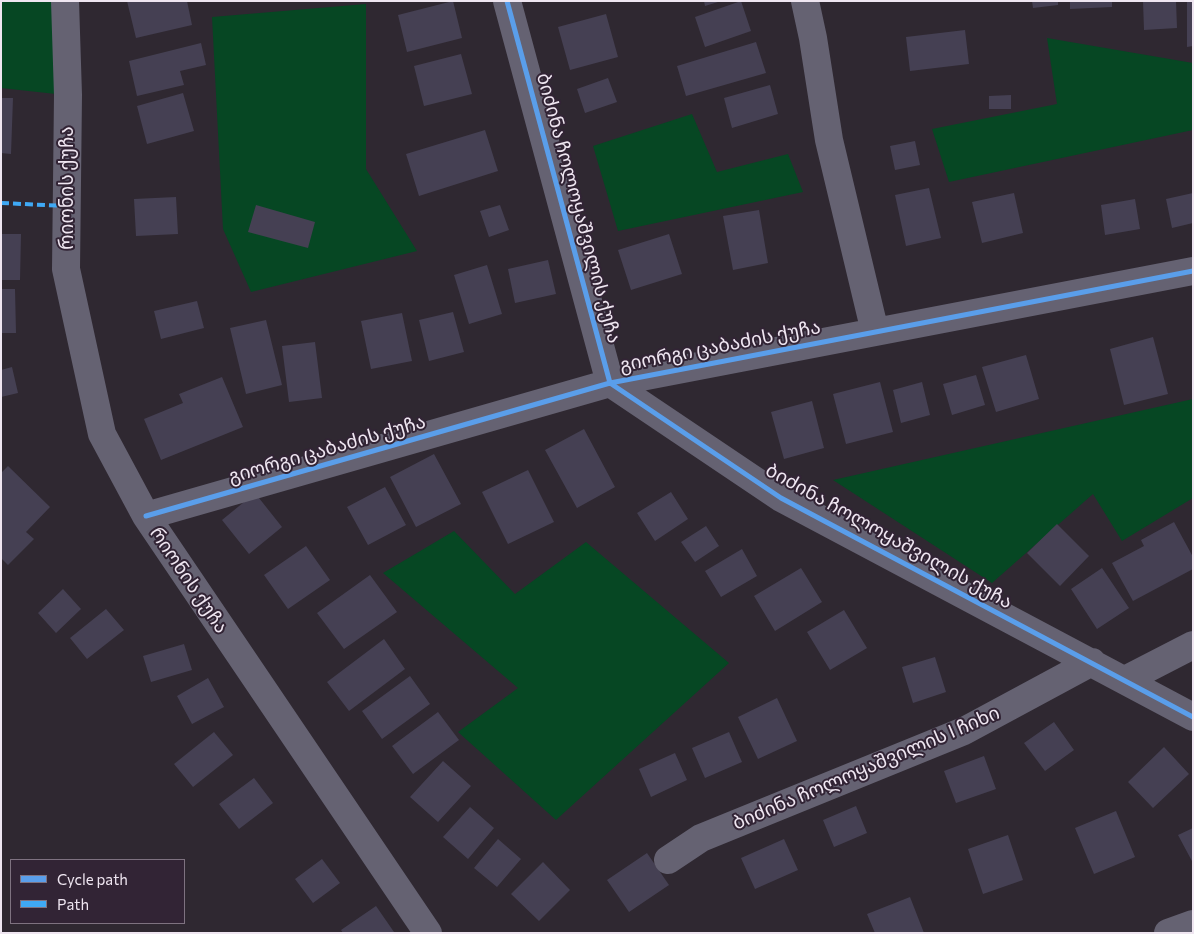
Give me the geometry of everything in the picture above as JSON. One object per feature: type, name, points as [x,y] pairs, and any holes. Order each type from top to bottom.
[{"type":"street","name":"რიონის ქუჩა","points":[[65,1],[68,95],[66,270],[102,434],[146,516],[428,933]]},
{"type":"street","name":"ბიძინა ჩოლოყაშვილის ქუჩა","points":[[507,1],[610,383],[781,498],[1193,717]]},
{"type":"street","points":[[805,1],[813,38],[829,140],[875,332]]},
{"type":"street","name":"გიორგი ცაბაძის ქუჩა","points":[[146,516],[610,383],[1193,271]]},
{"type":"street","points":[[1125,680],[1193,645]]},
{"type":"street","name":"ბიძინა ჩოლოყაშვილის I ჩიხი","points":[[668,860],[700,838],[964,730],[1092,662]]},
{"type":"street","points":[[1168,933],[1193,924]]},
{"type":"green space","points":[[1,1],[58,1],[56,94],[1,88]]},
{"type":"green space","points":[[366,4],[366,169],[417,251],[251,292],[223,229],[212,17]]},
{"type":"green space","points":[[1047,38],[1193,63],[1193,130],[949,182],[932,129],[1057,104]]},
{"type":"green space","points":[[692,114],[717,172],[788,154],[803,192],[618,231],[593,146]]},
{"type":"green space","points":[[1193,399],[1193,498],[1122,541],[1093,494],[992,583],[833,480]]},
{"type":"green space","points":[[454,531],[515,594],[586,542],[729,663],[556,820],[458,732],[518,688],[383,573]]},
{"type":"building","points":[[127,1],[187,1],[192,25],[136,38]]},
{"type":"building","points":[[453,1],[462,38],[407,52],[398,15]]},
{"type":"building","points":[[704,1],[718,1],[718,2],[705,6]]},
{"type":"building","points":[[741,1],[751,31],[705,47],[695,17]]},
{"type":"building","points":[[1032,1],[1058,1],[1058,5],[1033,8]]},
{"type":"building","points":[[1070,1],[1112,1],[1112,7],[1070,9]]},
{"type":"building","points":[[1143,1],[1176,1],[1177,28],[1144,30]]},
{"type":"building","points":[[1187,1],[1193,1],[1193,46],[1187,47]]},
{"type":"building","points":[[606,14],[618,57],[570,70],[558,27]]},
{"type":"building","points":[[965,30],[969,64],[910,71],[906,37]]},
{"type":"building","points":[[756,42],[766,73],[686,96],[677,66]]},
{"type":"building","points":[[201,43],[206,65],[180,71],[184,85],[137,96],[129,61]]},
{"type":"building","points":[[461,54],[472,94],[424,106],[414,66]]},
{"type":"building","points":[[608,78],[617,102],[585,113],[577,89]]},
{"type":"building","points":[[770,85],[778,114],[732,128],[724,98]]},
{"type":"building","points":[[183,93],[194,131],[147,144],[137,106]]},
{"type":"building","points":[[1011,95],[1011,109],[989,109],[989,96]]},
{"type":"building","points":[[1,98],[13,98],[11,154],[1,153]]},
{"type":"building","points":[[485,130],[498,171],[419,196],[406,154]]},
{"type":"building","points":[[915,141],[920,165],[895,170],[890,146]]},
{"type":"building","points":[[929,188],[941,238],[906,246],[895,195]]},
{"type":"building","points":[[1014,193],[1023,233],[982,243],[972,202]]},
{"type":"building","points":[[1193,193],[1193,223],[1172,228],[1166,199]]},
{"type":"building","points":[[176,197],[178,234],[136,236],[134,199]]},
{"type":"building","points":[[1135,199],[1140,229],[1105,235],[1101,205]]},
{"type":"building","points":[[256,205],[315,222],[308,248],[248,232]]},
{"type":"building","points":[[500,205],[509,230],[489,237],[480,211]]},
{"type":"building","points":[[759,210],[768,263],[733,270],[723,216]]},
{"type":"building","points":[[1,234],[21,234],[20,280],[1,280]]},
{"type":"building","points":[[669,234],[682,274],[631,290],[618,250]]},
{"type":"building","points":[[548,260],[556,294],[515,303],[508,269]]},
{"type":"building","points":[[487,265],[502,314],[469,324],[454,275]]},
{"type":"building","points":[[1,289],[15,289],[16,333],[1,333]]},
{"type":"building","points":[[197,301],[204,328],[161,339],[154,311]]},
{"type":"building","points":[[453,312],[464,352],[429,361],[419,320]]},
{"type":"building","points":[[402,313],[412,361],[371,369],[361,321]]},
{"type":"building","points":[[266,320],[282,385],[246,394],[230,328]]},
{"type":"building","points":[[1153,337],[1168,394],[1124,405],[1110,349]]},
{"type":"building","points":[[315,342],[322,398],[289,402],[282,346]]},
{"type":"building","points":[[1026,355],[1039,399],[996,412],[982,367]]},
{"type":"building","points":[[12,367],[18,393],[1,397],[1,370]]},
{"type":"building","points":[[976,375],[985,405],[952,415],[943,384]]},
{"type":"building","points":[[222,377],[243,427],[161,460],[144,419],[183,403],[179,394]]},
{"type":"building","points":[[880,382],[893,432],[846,444],[833,394]]},
{"type":"building","points":[[922,382],[930,415],[901,423],[893,390]]},
{"type":"building","points":[[812,401],[824,448],[784,459],[771,412]]},
{"type":"building","points":[[584,429],[615,487],[577,508],[545,450]]},
{"type":"building","points":[[434,454],[461,504],[416,527],[390,477]]},
{"type":"building","points":[[8,466],[50,507],[26,532],[34,539],[8,565],[1,558],[1,473]]},
{"type":"building","points":[[528,470],[554,522],[508,544],[482,492]]},
{"type":"building","points":[[385,487],[406,525],[368,545],[347,507]]},
{"type":"building","points":[[671,492],[688,519],[655,541],[637,513]]},
{"type":"building","points":[[255,493],[282,527],[249,554],[222,520]]},
{"type":"building","points":[[1174,522],[1193,557],[1193,569],[1133,601],[1112,563],[1144,546],[1141,540]]},
{"type":"building","points":[[1057,524],[1089,556],[1060,586],[1027,553]]},
{"type":"building","points":[[706,526],[719,546],[695,562],[681,542]]},
{"type":"building","points":[[306,546],[330,580],[288,609],[264,575]]},
{"type":"building","points":[[742,549],[757,576],[721,597],[705,571]]},
{"type":"building","points":[[801,568],[822,602],[775,631],[754,596]]},
{"type":"building","points":[[1102,568],[1129,608],[1097,629],[1071,589]]},
{"type":"building","points":[[370,575],[397,612],[344,649],[317,613]]},
{"type":"building","points":[[63,589],[81,609],[56,633],[38,613]]},
{"type":"building","points":[[106,609],[124,630],[87,659],[70,638]]},
{"type":"building","points":[[844,610],[867,648],[830,670],[807,632]]},
{"type":"building","points":[[384,639],[405,669],[349,711],[327,682]]},
{"type":"building","points":[[184,644],[192,670],[151,682],[143,656]]},
{"type":"building","points":[[935,657],[946,692],[913,703],[902,667]]},
{"type":"building","points":[[410,676],[430,704],[382,739],[362,711]]},
{"type":"building","points":[[208,678],[224,707],[192,724],[177,696]]},
{"type":"building","points":[[777,698],[797,741],[758,759],[738,717]]},
{"type":"building","points":[[438,712],[459,740],[413,774],[392,746]]},
{"type":"building","points":[[1054,722],[1074,750],[1045,771],[1024,743]]},
{"type":"building","points":[[214,732],[233,755],[193,787],[174,764]]},
{"type":"building","points":[[729,732],[742,762],[705,778],[692,748]]},
{"type":"building","points":[[1164,747],[1189,774],[1153,808],[1128,782]]},
{"type":"building","points":[[675,753],[687,780],[651,797],[639,769]]},
{"type":"building","points":[[984,756],[996,789],[956,803],[944,771]]},
{"type":"building","points":[[443,761],[471,786],[438,822],[410,797]]},
{"type":"building","points":[[254,778],[273,803],[239,829],[219,804]]},
{"type":"building","points":[[856,806],[867,833],[834,847],[823,820]]},
{"type":"building","points":[[470,807],[494,828],[468,859],[443,837]]},
{"type":"building","points":[[1116,811],[1135,857],[1094,874],[1075,828]]},
{"type":"building","points":[[1193,828],[1193,863],[1178,835]]},
{"type":"building","points":[[1008,835],[1023,880],[983,894],[968,849]]},
{"type":"building","points":[[498,839],[521,859],[497,887],[474,868]]},
{"type":"building","points":[[784,839],[798,870],[755,889],[741,858]]},
{"type":"building","points":[[647,853],[669,885],[629,912],[607,880]]},
{"type":"building","points":[[322,859],[340,883],[313,903],[295,879]]},
{"type":"building","points":[[543,862],[570,890],[539,921],[511,894]]},
{"type":"building","points":[[910,897],[924,933],[875,933],[867,914]]},
{"type":"building","points":[[376,906],[394,932],[343,933],[341,930]]},
{"type":"marked path","points":[[1,203],[67,206]]},
{"type":"cycle path","points":[[507,1],[610,383],[781,498],[1193,717]]},
{"type":"cycle path","points":[[146,516],[610,383],[1193,271]]}]
